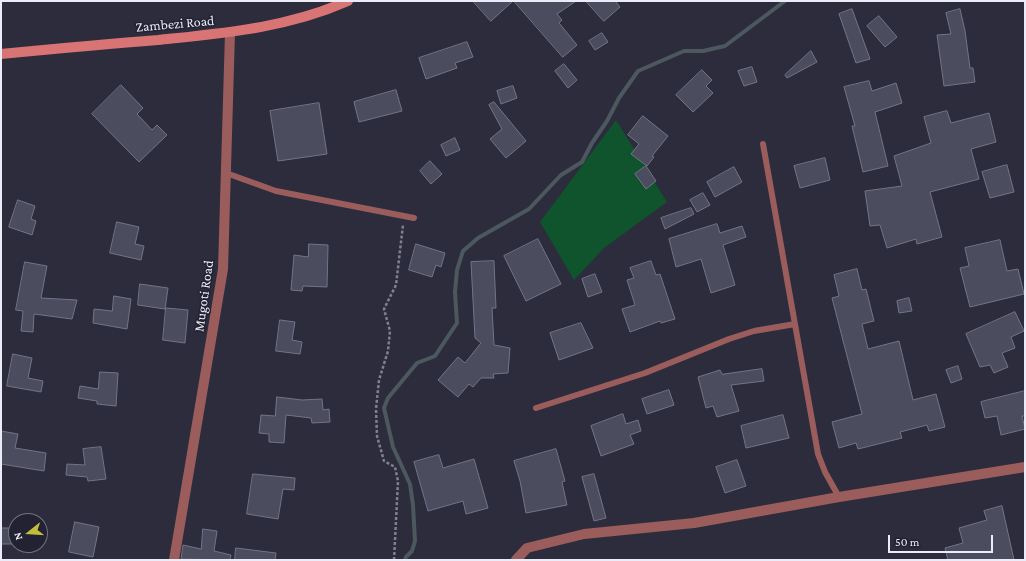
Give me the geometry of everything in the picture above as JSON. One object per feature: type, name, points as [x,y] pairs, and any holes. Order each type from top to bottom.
[{"type":"main road","name":"Zambezi Road","points":[[1,54],[230,33],[268,27],[300,19],[348,1]]},
{"type":"street","name":"Mugoti Road","points":[[174,560],[223,269],[230,33]]},
{"type":"street","points":[[516,560],[526,548],[584,534],[694,522],[839,496],[1025,467]]},
{"type":"lane","points":[[763,144],[818,454],[825,472],[839,496]]},
{"type":"lane","points":[[226,173],[276,191],[414,218]]},
{"type":"lane","points":[[536,408],[645,373],[729,339],[754,331],[795,324]]},
{"type":"path","points":[[394,560],[398,480],[395,467],[384,461],[380,449],[377,436],[376,409],[379,380],[388,351],[390,331],[384,310],[396,285],[404,216]]},
{"type":"green space","points":[[616,120],[667,202],[604,248],[574,280],[540,222]]},
{"type":"building","points":[[473,1],[513,1],[491,21]]},
{"type":"building","points":[[514,1],[576,1],[557,14],[562,20],[559,23],[577,45],[563,57]]},
{"type":"building","points":[[586,1],[615,1],[620,7],[604,21]]},
{"type":"building","points":[[852,9],[870,59],[856,63],[839,14]]},
{"type":"building","points":[[960,9],[965,31],[970,68],[973,68],[975,82],[944,86],[937,35],[951,34],[946,13]]},
{"type":"building","points":[[879,16],[897,37],[885,47],[867,26]]},
{"type":"building","points":[[602,33],[608,42],[595,50],[589,41]]},
{"type":"building","points":[[467,42],[473,57],[455,63],[457,68],[426,79],[419,58]]},
{"type":"building","points":[[811,51],[817,62],[787,78],[785,75]]},
{"type":"building","points":[[564,64],[577,80],[568,88],[555,71]]},
{"type":"building","points":[[752,67],[757,82],[744,86],[738,71]]},
{"type":"building","points":[[702,70],[712,80],[706,86],[713,93],[693,112],[676,95]]},
{"type":"building","points":[[869,81],[872,91],[896,83],[902,103],[875,112],[888,166],[863,172],[852,126],[855,126],[844,87]]},
{"type":"building","points":[[121,85],[143,108],[137,114],[152,130],[157,125],[167,135],[139,162],[92,114]]},
{"type":"building","points":[[513,86],[517,98],[501,104],[497,91]]},
{"type":"building","points":[[396,90],[402,111],[359,122],[354,102]]},
{"type":"building","points":[[494,102],[526,141],[506,158],[490,139],[502,129],[489,105]]},
{"type":"building","points":[[319,103],[327,154],[278,161],[270,111]]},
{"type":"building","points":[[947,111],[951,123],[989,113],[996,142],[971,149],[979,179],[930,192],[942,237],[917,244],[916,239],[887,248],[880,225],[870,226],[865,191],[902,186],[894,156],[931,143],[924,117]]},
{"type":"building","points":[[643,116],[668,136],[652,156],[654,157],[647,166],[631,154],[639,144],[628,135]]},
{"type":"building","points":[[455,138],[460,150],[446,156],[441,145]]},
{"type":"building","points":[[825,158],[830,180],[800,188],[794,166]]},
{"type":"building","points":[[430,161],[442,174],[431,184],[420,171]]},
{"type":"building","points":[[1007,165],[1014,192],[990,198],[982,172]]},
{"type":"building","points":[[646,166],[656,181],[646,189],[635,174]]},
{"type":"building","points":[[734,167],[742,182],[715,197],[707,182]]},
{"type":"building","points":[[703,193],[710,205],[697,212],[690,200]]},
{"type":"building","points":[[18,200],[35,206],[31,219],[36,221],[32,235],[9,227]]},
{"type":"building","points":[[691,208],[694,214],[665,229],[661,218]]},
{"type":"building","points":[[117,222],[139,227],[135,244],[144,246],[141,260],[110,253]]},
{"type":"building","points":[[717,224],[720,233],[742,226],[746,237],[723,245],[735,285],[711,293],[701,259],[676,267],[669,239]]},
{"type":"building","points":[[538,239],[561,284],[526,301],[504,256]]},
{"type":"building","points":[[1000,240],[1007,271],[1018,269],[1024,294],[970,307],[960,268],[969,266],[965,248]]},
{"type":"building","points":[[309,244],[328,245],[327,287],[303,286],[302,291],[291,290],[294,255],[308,257]]},
{"type":"building","points":[[416,244],[445,253],[441,267],[436,265],[432,277],[409,270]]},
{"type":"building","points":[[494,261],[496,308],[492,308],[494,345],[510,348],[508,373],[493,374],[494,378],[481,378],[473,387],[469,384],[458,397],[438,380],[458,357],[465,363],[481,343],[475,338],[471,262]]},
{"type":"building","points":[[651,261],[656,275],[660,274],[675,319],[661,323],[660,321],[630,332],[622,309],[635,305],[627,280],[634,278],[630,268]]},
{"type":"building","points":[[25,262],[47,266],[41,298],[77,300],[72,319],[34,314],[33,332],[21,331],[23,311],[16,310]]},
{"type":"building","points":[[857,269],[862,290],[866,289],[874,321],[862,324],[868,349],[899,341],[913,400],[936,394],[945,427],[929,431],[927,425],[900,432],[902,438],[858,449],[856,443],[839,448],[832,422],[862,414],[832,298],[839,296],[834,275]]},
{"type":"building","points":[[595,274],[602,292],[588,297],[582,279]]},
{"type":"building","points":[[140,284],[168,288],[165,309],[138,305]]},
{"type":"building","points":[[114,296],[131,299],[127,329],[93,323],[94,309],[112,311]]},
{"type":"building","points":[[909,298],[912,311],[899,313],[897,301]]},
{"type":"building","points":[[166,308],[188,310],[185,343],[163,340]]},
{"type":"building","points":[[1015,312],[1024,331],[1011,337],[1015,348],[1002,353],[1008,367],[994,373],[990,365],[980,367],[966,334]]},
{"type":"building","points":[[280,320],[295,322],[292,340],[302,342],[300,354],[276,351]]},
{"type":"building","points":[[581,323],[593,348],[559,360],[550,333]]},
{"type":"building","points":[[13,354],[32,358],[28,378],[43,381],[41,392],[7,386]]},
{"type":"building","points":[[958,366],[962,379],[951,383],[946,370]]},
{"type":"building","points":[[762,369],[764,381],[731,385],[739,411],[717,417],[713,406],[706,408],[698,377],[720,370],[722,374]]},
{"type":"building","points":[[100,372],[118,373],[116,406],[97,404],[97,401],[78,398],[80,386],[98,389]]},
{"type":"building","points":[[669,390],[674,405],[647,414],[642,399]]},
{"type":"building","points":[[1025,391],[1025,416],[1022,416],[1025,429],[1001,435],[997,416],[985,418],[981,402]]},
{"type":"building","points":[[277,397],[302,400],[322,399],[323,410],[329,409],[330,422],[312,423],[311,418],[286,415],[284,443],[269,442],[269,434],[259,433],[261,415],[275,416]]},
{"type":"building","points":[[623,414],[626,424],[638,420],[641,431],[630,435],[634,444],[601,456],[591,426]]},
{"type":"building","points":[[783,415],[789,438],[746,448],[741,426]]},
{"type":"building","points":[[1,431],[18,434],[15,448],[46,453],[44,471],[1,464]]},
{"type":"building","points":[[101,447],[106,479],[88,481],[87,477],[66,475],[67,464],[85,465],[83,449]]},
{"type":"building","points":[[556,449],[565,481],[562,482],[567,505],[526,513],[520,481],[514,461]]},
{"type":"building","points":[[439,455],[443,468],[474,459],[488,508],[466,514],[463,501],[428,511],[414,462]]},
{"type":"building","points":[[737,460],[746,486],[725,493],[716,467]]},
{"type":"building","points":[[253,474],[295,478],[294,490],[283,489],[278,519],[247,514]]},
{"type":"building","points":[[594,474],[606,518],[594,521],[582,477]]},
{"type":"building","points":[[1002,506],[1014,560],[948,560],[945,548],[963,543],[959,528],[987,520],[984,511]]},
{"type":"building","points":[[75,522],[99,527],[93,557],[69,552]]},
{"type":"building","points":[[1,528],[8,528],[8,544],[1,544]]},
{"type":"building","points":[[203,529],[217,531],[214,551],[231,555],[230,560],[181,559],[183,545],[201,549]]},
{"type":"building","points":[[236,548],[276,553],[275,560],[235,560]]},
{"type":"waterway","points":[[405,560],[412,551],[415,541],[413,505],[410,484],[393,447],[384,408],[388,398],[417,363],[435,356],[457,323],[455,292],[457,270],[463,251],[478,238],[529,209],[561,175],[582,162],[619,98],[638,71],[684,51],[703,51],[725,46],[785,1]]}]
